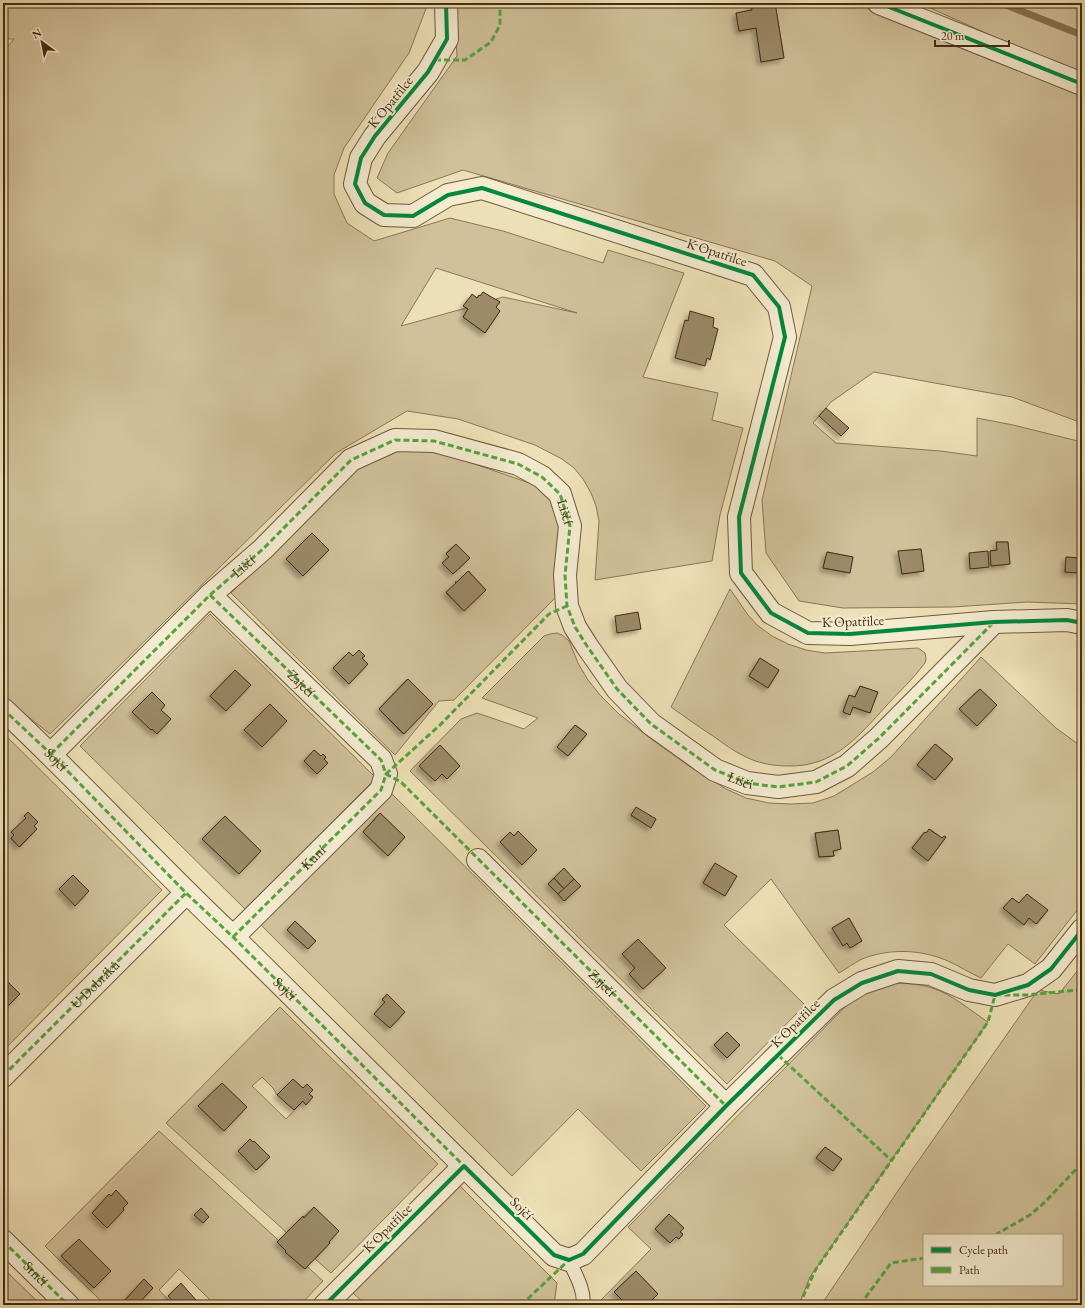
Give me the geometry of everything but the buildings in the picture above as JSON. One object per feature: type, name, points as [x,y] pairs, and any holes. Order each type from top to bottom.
[{"type":"street","name":"K Opatřilce","points":[[446,3],[447,39],[428,72],[375,136],[361,158],[355,184],[365,203],[384,215],[413,216],[448,195],[482,188],[753,275],[779,308],[785,336],[739,518],[741,573],[771,612],[808,633],[850,634],[994,622],[1067,620],[1082,623]]},
{"type":"street","points":[[879,3],[1082,84]]},
{"type":"street","name":"Liščí","points":[[51,754],[210,595],[263,549],[351,460],[395,440],[434,441],[518,464],[542,477],[560,494],[570,526],[565,575],[567,606],[575,627],[587,646],[617,689],[651,724],[715,770],[747,783],[778,787],[816,782],[847,766],[879,738],[994,622]]},
{"type":"street","name":"Zaječí","points":[[210,595],[381,760],[386,774]]},
{"type":"street","name":"Sojčí","points":[[4,711],[51,754],[186,893],[234,937],[554,1255],[569,1260]]},
{"type":"street","name":"Kuní","points":[[234,937],[381,790],[386,774]]},
{"type":"street","name":"Zaječí","points":[[478,860],[726,1106]]},
{"type":"street","name":"U Dobráků","points":[[3,1076],[186,893]]},
{"type":"street","name":"K Opatřilce","points":[[569,1260],[583,1254],[726,1106],[834,1000],[862,983],[898,971],[931,974],[969,990],[994,995],[1028,984],[1051,969],[1082,930]]},
{"type":"street","name":"K Opatřilce","points":[[325,1305],[464,1166]]},
{"type":"street","name":"Srnčí","points":[[3,1241],[68,1305]]},
{"type":"lane","points":[[569,1260],[584,1299],[584,1305]]},
{"type":"shaded area","points":[[3,3],[427,3],[409,53],[344,148],[334,175],[334,194],[347,223],[374,241],[450,218],[503,231],[603,263],[608,250],[684,273],[643,377],[718,393],[712,420],[743,428],[720,515],[712,561],[595,580],[599,521],[596,506],[591,493],[583,479],[574,468],[562,459],[535,445],[458,419],[407,411],[336,453],[50,734],[3,697],[3,52],[14,39],[3,39]],"holes":[[[436,268],[577,313],[503,297],[496,299],[500,302],[496,307],[500,311],[485,333],[463,317],[468,309],[466,308],[401,326]]]},
{"type":"shaded area","points":[[454,3],[751,3],[752,10],[736,13],[739,31],[756,28],[761,62],[784,58],[775,3],[854,3],[956,40],[1082,96],[1082,423],[1012,397],[874,372],[831,402],[813,423],[836,443],[941,451],[977,456],[977,418],[1082,442],[1082,604],[1027,602],[953,607],[843,608],[799,601],[766,553],[762,500],[812,286],[775,261],[463,170],[397,193],[377,178],[388,153],[457,56]],"holes":[[[997,542],[1008,542],[1010,564],[991,566],[990,551],[997,550]],[[921,549],[924,571],[902,574],[899,552]],[[827,552],[853,557],[849,573],[823,568]],[[1066,557],[1080,558],[1079,573],[1065,572]]]},
{"type":"shaded area","points":[[919,3],[1082,3],[1082,74],[1057,65]]},
{"type":"shaded area","points":[[405,448],[443,453],[535,485],[544,490],[560,514],[559,594],[454,700],[439,701],[395,755],[231,593],[349,475],[369,459]],"holes":[[[312,533],[329,550],[303,576],[286,559]],[[456,544],[470,558],[453,574],[442,563],[449,557],[446,553]],[[469,571],[486,590],[464,611],[446,593],[456,583],[455,582],[457,582]],[[359,650],[365,656],[362,658],[368,664],[349,684],[333,668],[349,652],[353,656]],[[407,679],[433,704],[403,734],[379,709]]]},
{"type":"shaded area","points":[[730,589],[748,615],[757,625],[772,636],[788,644],[806,650],[825,653],[918,648],[925,653],[925,663],[921,669],[855,739],[832,756],[804,765],[788,766],[765,764],[749,758],[732,749],[671,707]],"holes":[[[760,658],[779,671],[768,688],[749,676]],[[860,686],[877,692],[870,713],[853,707],[843,712],[849,695],[855,697]]]},
{"type":"shaded area","points":[[210,614],[376,778],[246,910],[80,746]],"holes":[[[235,670],[251,685],[226,711],[210,696]],[[152,692],[165,705],[161,710],[171,719],[157,734],[133,712]],[[270,704],[287,721],[245,730]],[[314,750],[321,756],[326,757],[317,774],[304,761]],[[225,816],[261,851],[239,874],[202,839]]]},
{"type":"shaded area","points":[[557,633],[569,641],[578,663],[588,680],[600,695],[619,714],[692,768],[726,789],[746,798],[769,803],[813,803],[834,796],[873,772],[891,757],[981,657],[1056,728],[1082,747],[1082,904],[1035,964],[1008,944],[981,978],[938,957],[915,952],[881,953],[870,956],[860,960],[839,973],[771,879],[724,925],[805,1005],[727,1084],[410,771],[461,719],[477,713],[524,729],[538,718],[482,698],[544,636]],"holes":[[[980,689],[997,705],[977,725],[960,709]],[[576,725],[587,734],[568,756],[557,747]],[[936,744],[953,759],[935,780],[917,765]],[[440,745],[460,766],[447,779],[442,774],[435,781],[420,766]],[[636,808],[656,819],[651,827],[631,816]],[[930,829],[942,838],[944,836],[946,837],[928,861],[912,848],[924,832],[926,833]],[[838,830],[841,849],[833,851],[834,856],[819,857],[815,833]],[[510,832],[514,836],[519,832],[537,850],[522,864],[500,842]],[[715,863],[725,896],[703,883]],[[564,869],[580,886],[565,901],[548,884]],[[1012,898],[1019,903],[1048,910],[1037,924],[1029,918],[1024,925],[1003,908]],[[849,918],[862,941],[850,948],[847,943],[843,946],[832,928]],[[638,939],[666,968],[643,989],[629,974],[635,968]],[[727,1032],[740,1045],[727,1058],[714,1045]]]},
{"type":"shaded area","points":[[3,733],[162,890],[3,1051],[3,1011],[20,994],[3,977]],"holes":[[[26,818],[38,822],[34,826],[37,829],[20,847],[11,839],[14,835],[12,832]],[[73,876],[89,891],[75,905],[59,889]]]},
{"type":"shaded area","points":[[390,792],[706,1106],[641,1171],[578,1109],[512,1176],[259,923]],"holes":[[[380,813],[405,837],[388,856],[363,832]],[[295,921],[316,941],[308,949],[287,930]],[[387,994],[405,1012],[390,1028],[374,1014],[385,1002],[382,999]]]},
{"type":"shaded area","points":[[1082,965],[1082,1305],[821,1305],[912,1170],[1038,990],[1059,994]]},
{"type":"shaded area","points":[[898,983],[915,984],[947,994],[988,1022],[810,1277],[799,1305],[647,1305],[658,1294],[636,1271],[614,1292],[627,1305],[600,1305],[601,1300],[651,1249],[628,1227],[847,1005],[871,990]],"holes":[[[825,1147],[842,1159],[833,1171],[816,1158]],[[669,1214],[684,1228],[680,1232],[683,1235],[679,1239],[676,1237],[670,1243],[655,1229]]]},
{"type":"shaded area","points":[[280,1007],[438,1164],[331,1273],[315,1259],[330,1243],[314,1207],[287,1233],[166,1123]],"holes":[[[262,1077],[273,1088],[277,1095],[293,1079],[303,1088],[307,1084],[313,1090],[309,1094],[313,1097],[306,1104],[303,1101],[286,1119],[252,1086]],[[222,1083],[247,1107],[224,1131],[199,1107]],[[250,1139],[270,1157],[257,1170],[238,1151]]]},
{"type":"shaded area","points":[[159,1131],[323,1281],[300,1305],[215,1305],[179,1269],[159,1290],[173,1305],[137,1305],[153,1288],[144,1280],[125,1300],[130,1305],[105,1305],[45,1246]],"holes":[[[116,1191],[128,1203],[123,1208],[124,1210],[107,1228],[92,1213],[109,1195],[111,1196]],[[79,1239],[111,1271],[94,1288],[62,1256]]]},
{"type":"shaded area","points":[[460,1186],[557,1283],[554,1305],[366,1305],[353,1293]]},
{"type":"shaded area","points":[[3,1268],[41,1305],[3,1305]]},
{"type":"waterway","points":[[1001,3],[1082,35]]},
{"type":"marked path","points":[[435,60],[465,60],[491,42],[500,25],[500,3]]},
{"type":"marked path","points":[[51,754],[210,595],[263,549],[351,460],[395,440],[434,441],[518,464],[542,477],[560,494],[570,526],[565,575],[567,606],[575,627],[587,646],[617,689],[651,724],[715,770],[747,783],[778,787],[816,782],[847,766],[879,738],[994,622]]},
{"type":"marked path","points":[[210,595],[381,760],[386,774],[401,782],[726,1106]]},
{"type":"marked path","points":[[233,937],[381,790],[386,774],[440,725],[549,614],[567,606]]},
{"type":"marked path","points":[[3,712],[4,710],[51,754],[186,893],[233,937],[464,1166]]},
{"type":"marked path","points":[[3,1076],[186,893]]},
{"type":"marked path","points":[[799,1305],[816,1269],[988,1022],[995,995],[1027,995],[1077,990],[1082,988]]},
{"type":"marked path","points":[[1077,990],[1082,1001]]},
{"type":"marked path","points":[[778,1055],[892,1161]]},
{"type":"marked path","points":[[997,1234],[1030,1215],[1045,1202],[1082,1163]]},
{"type":"marked path","points":[[3,1241],[68,1305]]},
{"type":"marked path","points":[[860,1305],[891,1263],[923,1258]]},
{"type":"marked path","points":[[521,1305],[569,1260]]},
{"type":"cycle path","points":[[446,3],[447,39],[428,72],[375,136],[361,158],[355,184],[365,203],[384,215],[413,216],[448,195],[482,188],[753,275],[779,307],[785,337],[739,517],[741,573],[771,613],[808,633],[850,634],[994,622],[1067,620],[1082,623]]},
{"type":"cycle path","points":[[879,3],[1082,84]]},
{"type":"cycle path","points":[[325,1305],[464,1166],[554,1255],[569,1260],[583,1254],[726,1106],[834,1000],[862,983],[898,971],[931,974],[969,990],[995,995],[1028,985],[1051,969],[1082,930]]}]
